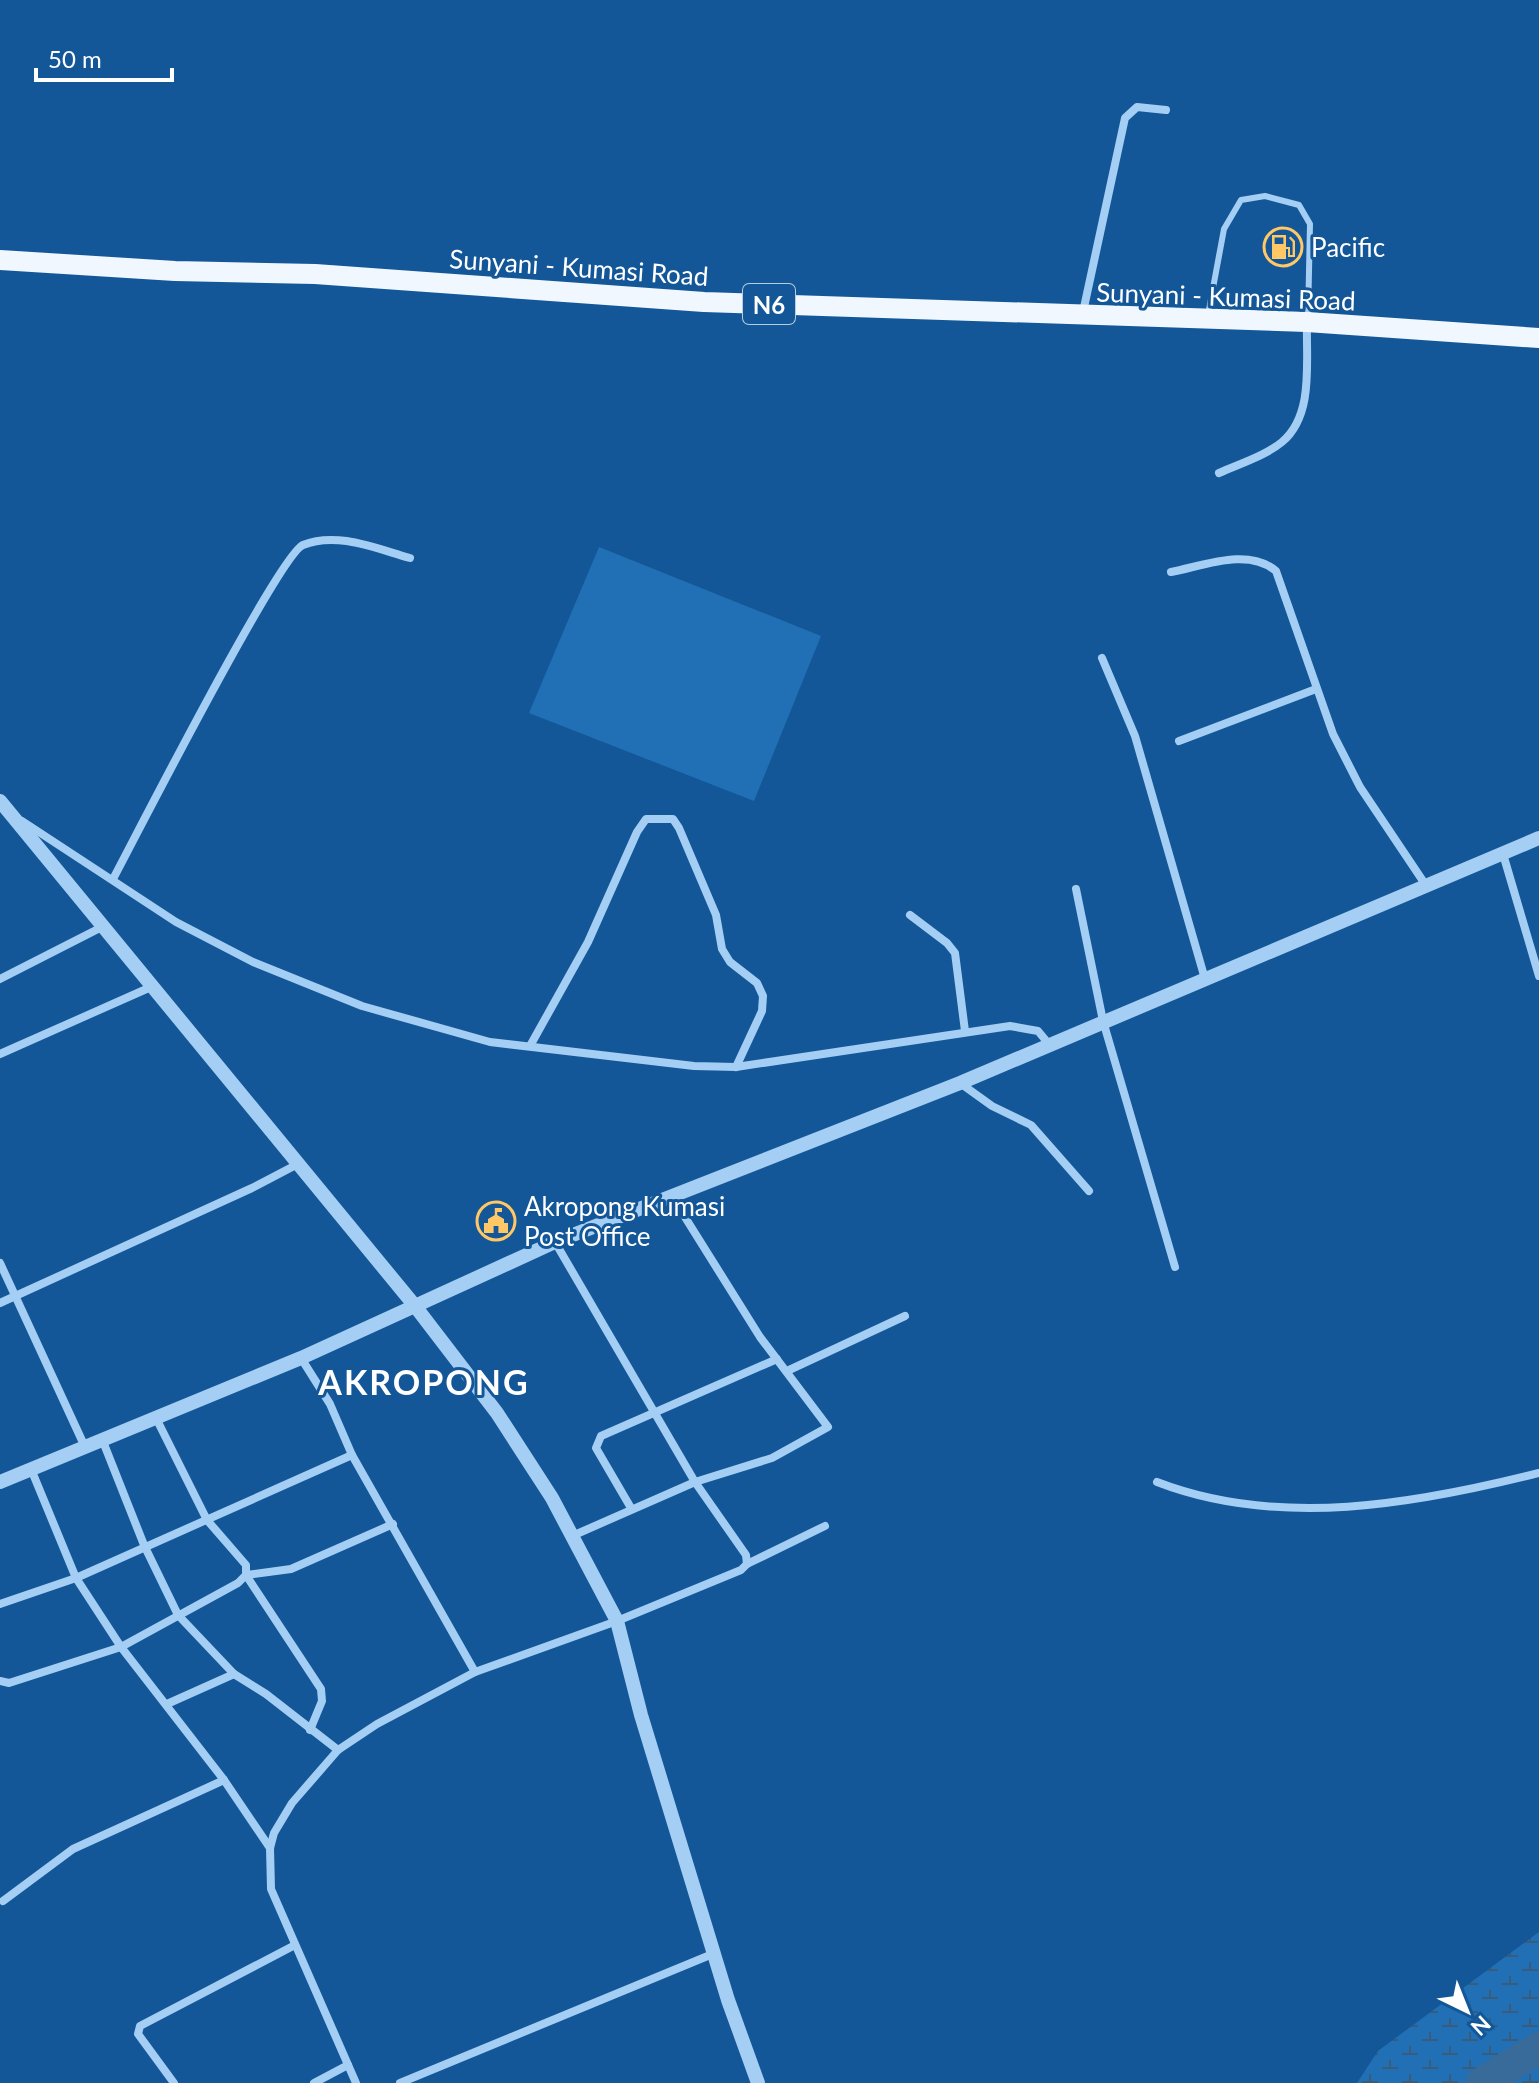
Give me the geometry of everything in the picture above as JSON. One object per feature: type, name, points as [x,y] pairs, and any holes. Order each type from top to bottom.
[{"type":"main road","name":"Sunyani - Kumasi Road","points":[[0,260],[175,271],[315,274],[704,302],[1082,317],[1307,322],[1539,338]]},
{"type":"street","points":[[1082,317],[1125,118],[1137,107],[1166,110]]},
{"type":"street","points":[[1219,473],[1280,444],[1298,425],[1304,405],[1307,322]]},
{"type":"street","points":[[113,879],[205,705],[282,568],[300,546],[327,538],[410,558]]},
{"type":"street","points":[[1171,572],[1239,559],[1254,559],[1271,567],[1282,584],[1333,734],[1360,787],[1427,887]]},
{"type":"street","points":[[1102,658],[1135,736],[1205,979]]},
{"type":"street","points":[[1179,741],[1316,689]]},
{"type":"street","points":[[0,801],[296,1165],[415,1306],[497,1413],[552,1498],[617,1621],[641,1715],[758,2083]]},
{"type":"street","points":[[15,816],[176,922],[253,962],[314,988],[426,1025],[490,1042],[694,1066],[736,1067],[824,1056],[965,1031],[1029,1027],[1038,1031],[1048,1043]]},
{"type":"street","points":[[530,1046],[582,954],[637,832],[646,819],[661,817],[673,819],[679,828],[716,915],[722,949],[730,962],[757,983],[763,996],[762,1011],[736,1067]]},
{"type":"street","points":[[0,1482],[301,1358],[555,1242],[960,1083],[1048,1043],[1539,838]]},
{"type":"street","points":[[1503,854],[1539,976]]},
{"type":"street","points":[[1076,889],[1103,1021],[1175,1267]]},
{"type":"street","points":[[910,915],[947,943],[955,953],[965,1031]]},
{"type":"street","points":[[0,979],[102,927]]},
{"type":"street","points":[[0,1054],[151,987]]},
{"type":"street","points":[[960,1083],[992,1106],[1031,1125],[1089,1191]]},
{"type":"street","points":[[0,1303],[296,1165]]},
{"type":"street","points":[[572,1536],[695,1482],[772,1458],[825,1431],[827,1424],[777,1359],[673,1198]]},
{"type":"street","points":[[555,1242],[695,1482],[746,1555],[747,1564]]},
{"type":"street","points":[[0,1263],[85,1447]]},
{"type":"street","points":[[787,1371],[905,1316]]},
{"type":"street","points":[[301,1358],[330,1404],[352,1455],[475,1672]]},
{"type":"street","points":[[631,1508],[596,1448],[601,1436],[777,1359]]},
{"type":"street","points":[[156,1418],[207,1520],[246,1565],[246,1575],[321,1689],[322,1701],[310,1730]]},
{"type":"street","points":[[102,1439],[144,1545],[178,1615],[234,1674],[266,1694],[338,1750]]},
{"type":"street","points":[[0,1604],[76,1578],[144,1545],[352,1455]]},
{"type":"street","points":[[31,1469],[76,1578],[121,1647],[224,1780],[270,1848]]},
{"type":"street","points":[[1157,1482],[1192,1496],[1286,1509],[1345,1507],[1443,1495],[1539,1473]]},
{"type":"street","points":[[0,1681],[9,1683],[121,1647],[246,1575],[291,1569],[393,1524]]},
{"type":"street","points":[[356,2083],[271,1889],[270,1848],[287,1810],[338,1750],[377,1724],[475,1672],[617,1621],[741,1570],[747,1564],[825,1526]]},
{"type":"street","points":[[167,1704],[234,1674]]},
{"type":"street","points":[[3,1901],[73,1849],[224,1780]]},
{"type":"street","points":[[174,2083],[138,2034],[140,2026],[295,1945]]},
{"type":"street","points":[[400,2083],[715,1953]]},
{"type":"street","points":[[314,2083],[348,2065]]},
{"type":"lane","points":[[1208,318],[1224,229],[1241,200],[1265,196],[1299,205],[1310,224],[1307,322]]},
{"type":"green space","points":[[599,547],[821,636],[754,801],[529,713]]},
{"type":"green space","points":[[1539,1932],[1539,2083],[1357,2083],[1378,2051]]},
{"type":"waterway","points":[[1482,2083],[1539,2048]]},
{"type":"place","name":"Pacific","points":[[1283,247]]},
{"type":"place","name":"Akropong Kumasi Post Office","points":[[496,1221]]},
{"type":"district","name":"AKROPONG","points":[[424,1381]]}]
